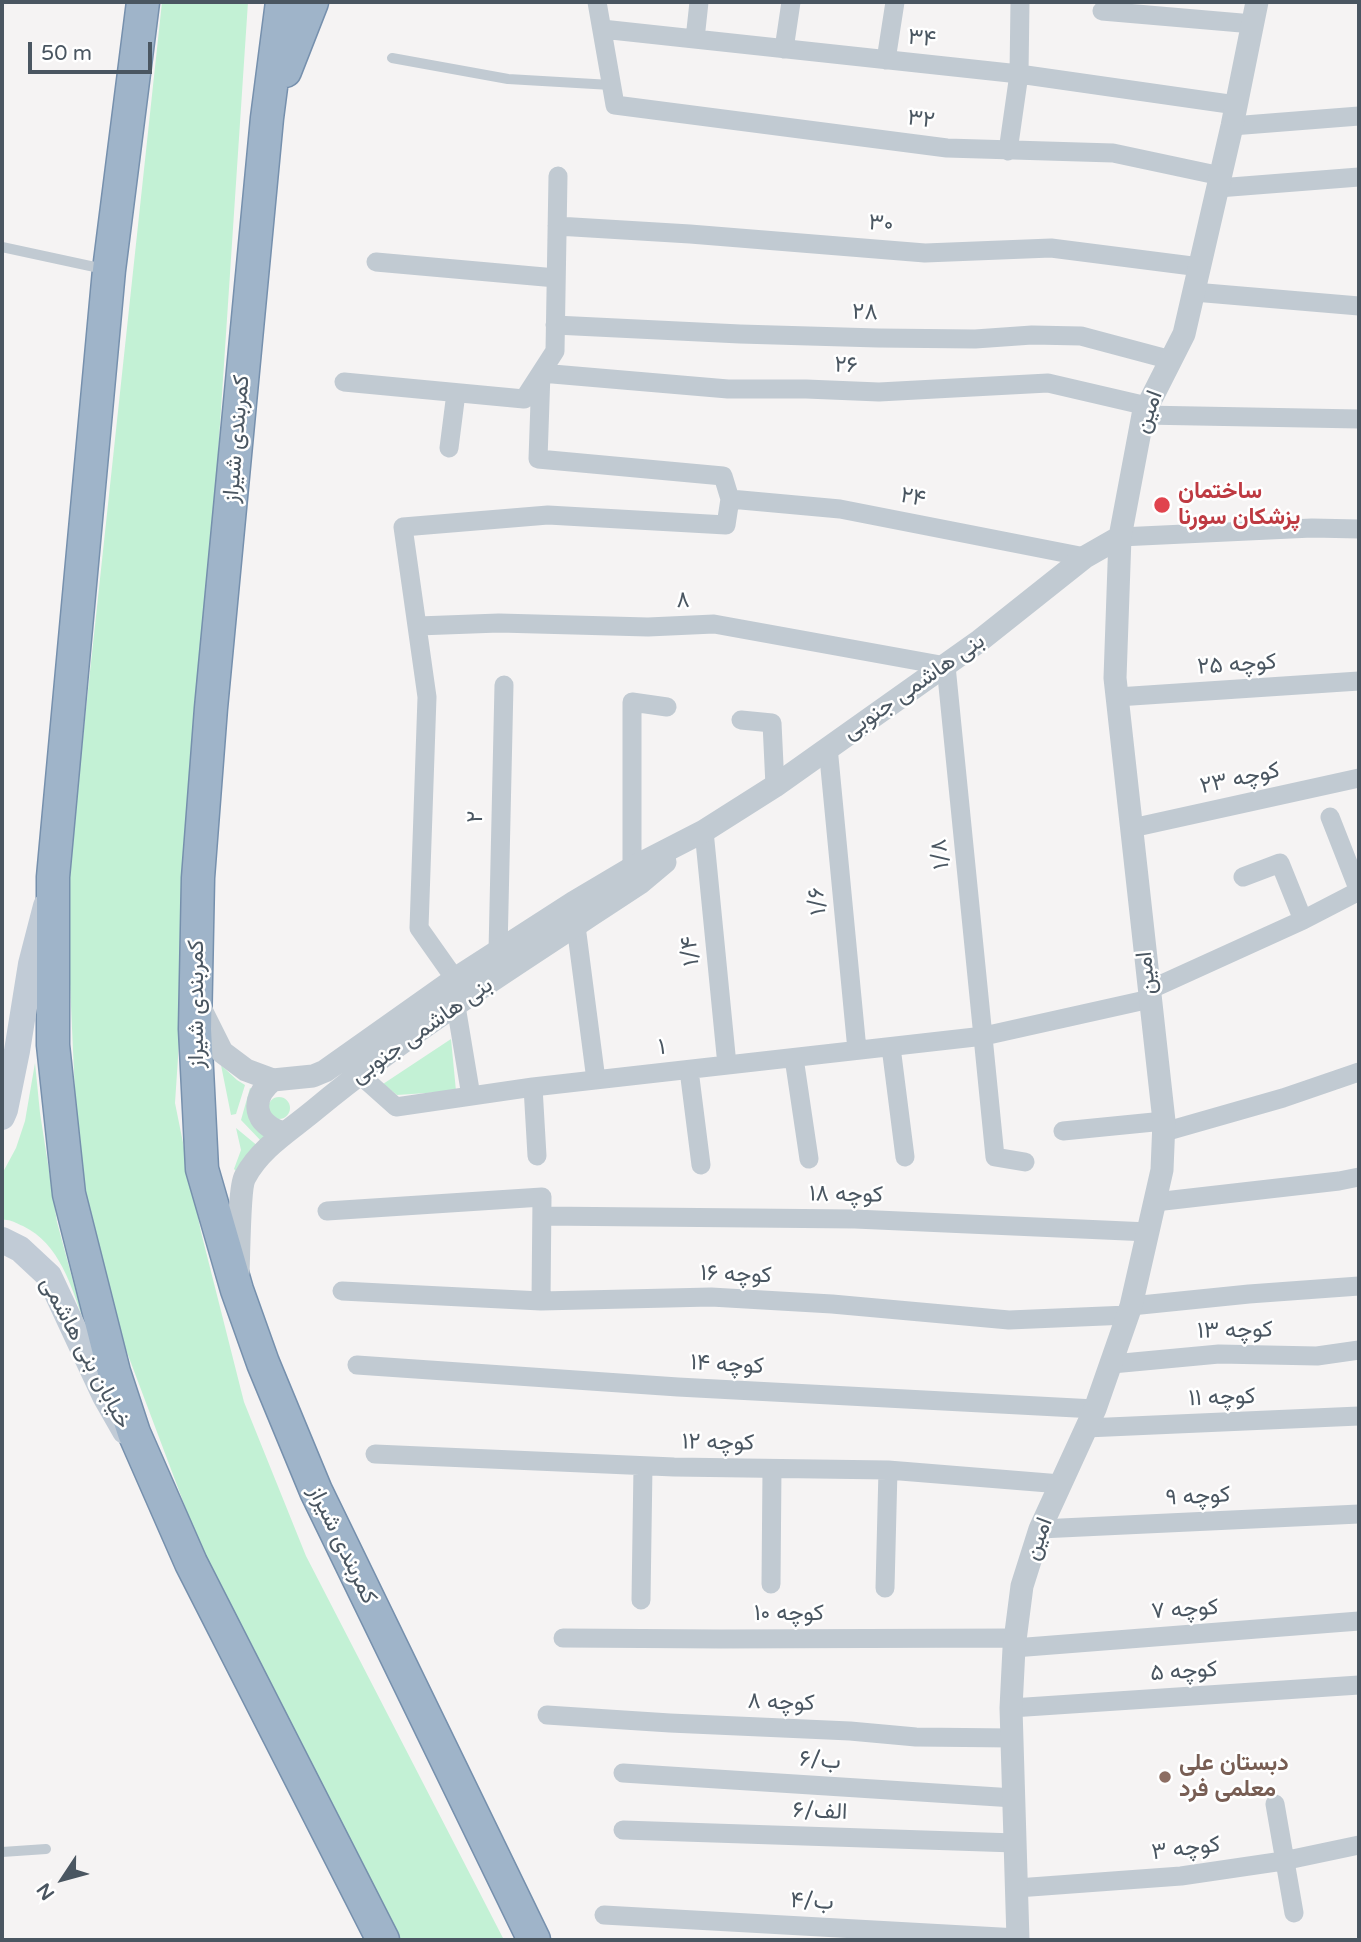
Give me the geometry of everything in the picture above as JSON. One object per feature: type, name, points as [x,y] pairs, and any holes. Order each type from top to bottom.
[{"type":"highway","points":[[143,2],[109,270],[53,877],[53,1045],[69,1195],[114,1372],[134,1433],[191,1563],[383,1940]]},
{"type":"highway","name":"کمربندی شیراز","points":[[282,2],[267,118],[211,708],[198,878],[195,1029],[202,1169],[237,1290],[263,1363],[316,1491],[534,1940]]},
{"type":"highway","points":[[267,118],[312,2]]},
{"type":"main road","points":[[2,1117],[17,1051],[31,964],[53,877]]},
{"type":"main road","name":"خیابان بنی هاشمی","points":[[2,1240],[20,1250],[49,1276],[105,1396],[154,1480]]},
{"type":"street","points":[[597,2],[611,85]]},
{"type":"street","points":[[695,39],[699,2]]},
{"type":"street","points":[[785,49],[791,2]]},
{"type":"street","points":[[886,60],[895,2]]},
{"type":"street","points":[[1008,151],[1018,74],[1020,2]]},
{"type":"street","name":"امین","points":[[1018,1939],[1011,1708],[1014,1643],[1022,1586],[1040,1529],[1091,1418],[1130,1311],[1162,1170],[1164,1126],[1115,678],[1120,537],[1145,410],[1184,334],[1257,2]]},
{"type":"street","points":[[1102,11],[1253,24]]},
{"type":"street","name":"۳۴","points":[[602,29],[1018,74],[1234,115],[1359,116]]},
{"type":"street","name":"۳۲","points":[[611,85],[615,105],[947,148],[1113,153],[1219,182],[1359,177]]},
{"type":"street","points":[[344,382],[524,400],[555,351],[558,176]]},
{"type":"street","name":"۳۰","points":[[557,226],[925,253],[1051,248],[1200,267]]},
{"type":"street","points":[[376,262],[556,278]]},
{"type":"street","points":[[1194,292],[1359,306]]},
{"type":"street","name":"۲۸","points":[[555,325],[878,338],[1080,336],[1171,360]]},
{"type":"street","points":[[455,979],[419,928],[427,697],[403,527],[548,515],[726,525],[730,499],[723,476],[538,459],[541,373]]},
{"type":"street","name":"۲۶","points":[[541,373],[728,389],[879,391],[1048,383],[1145,410],[1359,419]]},
{"type":"street","points":[[449,447],[456,393]]},
{"type":"street","name":"۲۴","points":[[730,499],[840,509],[1085,557]]},
{"type":"street","points":[[1120,537],[1312,528],[1359,529]]},
{"type":"street","name":"بنی هاشمی جنوبی","points":[[195,1000],[222,1052],[246,1070],[273,1080],[313,1076],[325,1071],[455,979],[573,902],[704,831],[775,786],[946,666],[1085,557],[1120,537]]},
{"type":"street","name":"۸","points":[[418,626],[499,623],[648,627],[715,624],[946,666]]},
{"type":"street","name":"۱/۸","points":[[946,666],[995,1157],[1025,1162]]},
{"type":"street","name":"کوچه ۲۵","points":[[1117,697],[1359,681]]},
{"type":"street","name":"۲","points":[[498,951],[504,685]]},
{"type":"street","points":[[632,869],[632,702],[667,707]]},
{"type":"street","points":[[741,720],[772,723],[775,786]]},
{"type":"street","name":"۱/۶","points":[[828,747],[857,1051]]},
{"type":"street","name":"کوچه ۲۳","points":[[1132,828],[1359,778]]},
{"type":"street","points":[[1330,817],[1359,891]]},
{"type":"street","name":"بنی هاشمی جنوبی","points":[[237,1290],[243,1180],[258,1157],[359,1074],[640,883],[704,831]]},
{"type":"street","name":"۱/۴","points":[[704,831],[727,1065]]},
{"type":"street","points":[[1243,877],[1280,863],[1303,920]]},
{"type":"street","name":"۱","points":[[359,1074],[396,1107],[533,1087],[984,1037],[1150,995],[1359,891]]},
{"type":"street","points":[[576,926],[596,1080]]},
{"type":"street","points":[[456,1006],[471,1096]]},
{"type":"street","points":[[891,1047],[905,1157]]},
{"type":"street","points":[[794,1058],[809,1159]]},
{"type":"street","points":[[688,1070],[701,1165]]},
{"type":"street","points":[[1063,1131],[1164,1126],[1283,1098],[1359,1072]]},
{"type":"street","points":[[273,1080],[259,1096],[257,1105],[260,1116],[267,1125],[284,1133]]},
{"type":"street","points":[[533,1087],[537,1156]]},
{"type":"street","points":[[1155,1202],[1359,1177]]},
{"type":"street","points":[[327,1211],[542,1197],[541,1301]]},
{"type":"street","name":"کوچه ۱۸","points":[[542,1216],[855,1219],[1149,1232]]},
{"type":"street","name":"کوچه ۱۶","points":[[342,1291],[541,1301],[711,1297],[832,1304],[1009,1320],[1130,1311],[1249,1294],[1359,1286]]},
{"type":"street","name":"کوچه ۱۳","points":[[1112,1364],[1219,1354],[1317,1356],[1359,1350]]},
{"type":"street","name":"کوچه ۱۴","points":[[357,1365],[692,1387],[1091,1418]]},
{"type":"street","name":"کوچه ۱۱","points":[[1091,1418],[1359,1416]]},
{"type":"street","name":"کوچه ۱۲","points":[[375,1454],[643,1466],[888,1470],[1060,1484]]},
{"type":"street","points":[[641,1600],[643,1466]]},
{"type":"street","points":[[771,1584],[772,1469]]},
{"type":"street","points":[[885,1588],[888,1470]]},
{"type":"street","name":"کوچه ۹","points":[[1040,1529],[1359,1514]]},
{"type":"street","name":"کوچه ۷","points":[[1014,1643],[1359,1621]]},
{"type":"street","name":"کوچه ۱۰","points":[[563,1638],[1014,1643]]},
{"type":"street","name":"کوچه ۵","points":[[1011,1708],[1359,1685]]},
{"type":"street","name":"کوچه ۸","points":[[547,1715],[916,1737],[1012,1738]]},
{"type":"street","name":"ب/۶","points":[[623,1773],[1014,1798]]},
{"type":"street","points":[[1275,1804],[1294,1913]]},
{"type":"street","name":"۶/الف","points":[[623,1830],[1015,1843]]},
{"type":"street","name":"کوچه ۳","points":[[1017,1888],[1181,1876],[1283,1861],[1359,1845]]},
{"type":"street","name":"۴/ب","points":[[604,1915],[1018,1939]]},
{"type":"lane","points":[[393,58],[508,79],[611,85]]},
{"type":"lane","points":[[2,247],[109,270]]},
{"type":"lane","points":[[2,1852],[46,1849]]},
{"type":"green space","points":[[162,2],[248,2],[175,1103],[201,1232],[244,1402],[306,1556],[504,1940],[401,1940],[201,1549],[125,1347],[78,1161],[66,895]]},
{"type":"green space","points":[[451,1039],[456,1091],[397,1095],[383,1084]]},
{"type":"green space","points":[[35,1063],[57,1222],[84,1322],[55,1255],[36,1234],[23,1226],[2,1220],[2,1174],[16,1148],[25,1121]]},
{"type":"green space","points":[[221,1065],[245,1085],[236,1114],[231,1115]]},
{"type":"green space","points":[[250,1088],[256,1091],[268,1139],[263,1143],[241,1120]]},
{"type":"green space","points":[[279,1097],[287,1100],[290,1108],[287,1116],[279,1119],[271,1116],[268,1108],[271,1100]]},
{"type":"green space","points":[[236,1128],[259,1147],[240,1175],[234,1169],[241,1150]]},
{"type":"place","name":"ساختمان پزشکان سورنا","points":[[1162,505]]},
{"type":"place","name":"دبستان علی معلمی فرد","points":[[1165,1777]]}]
